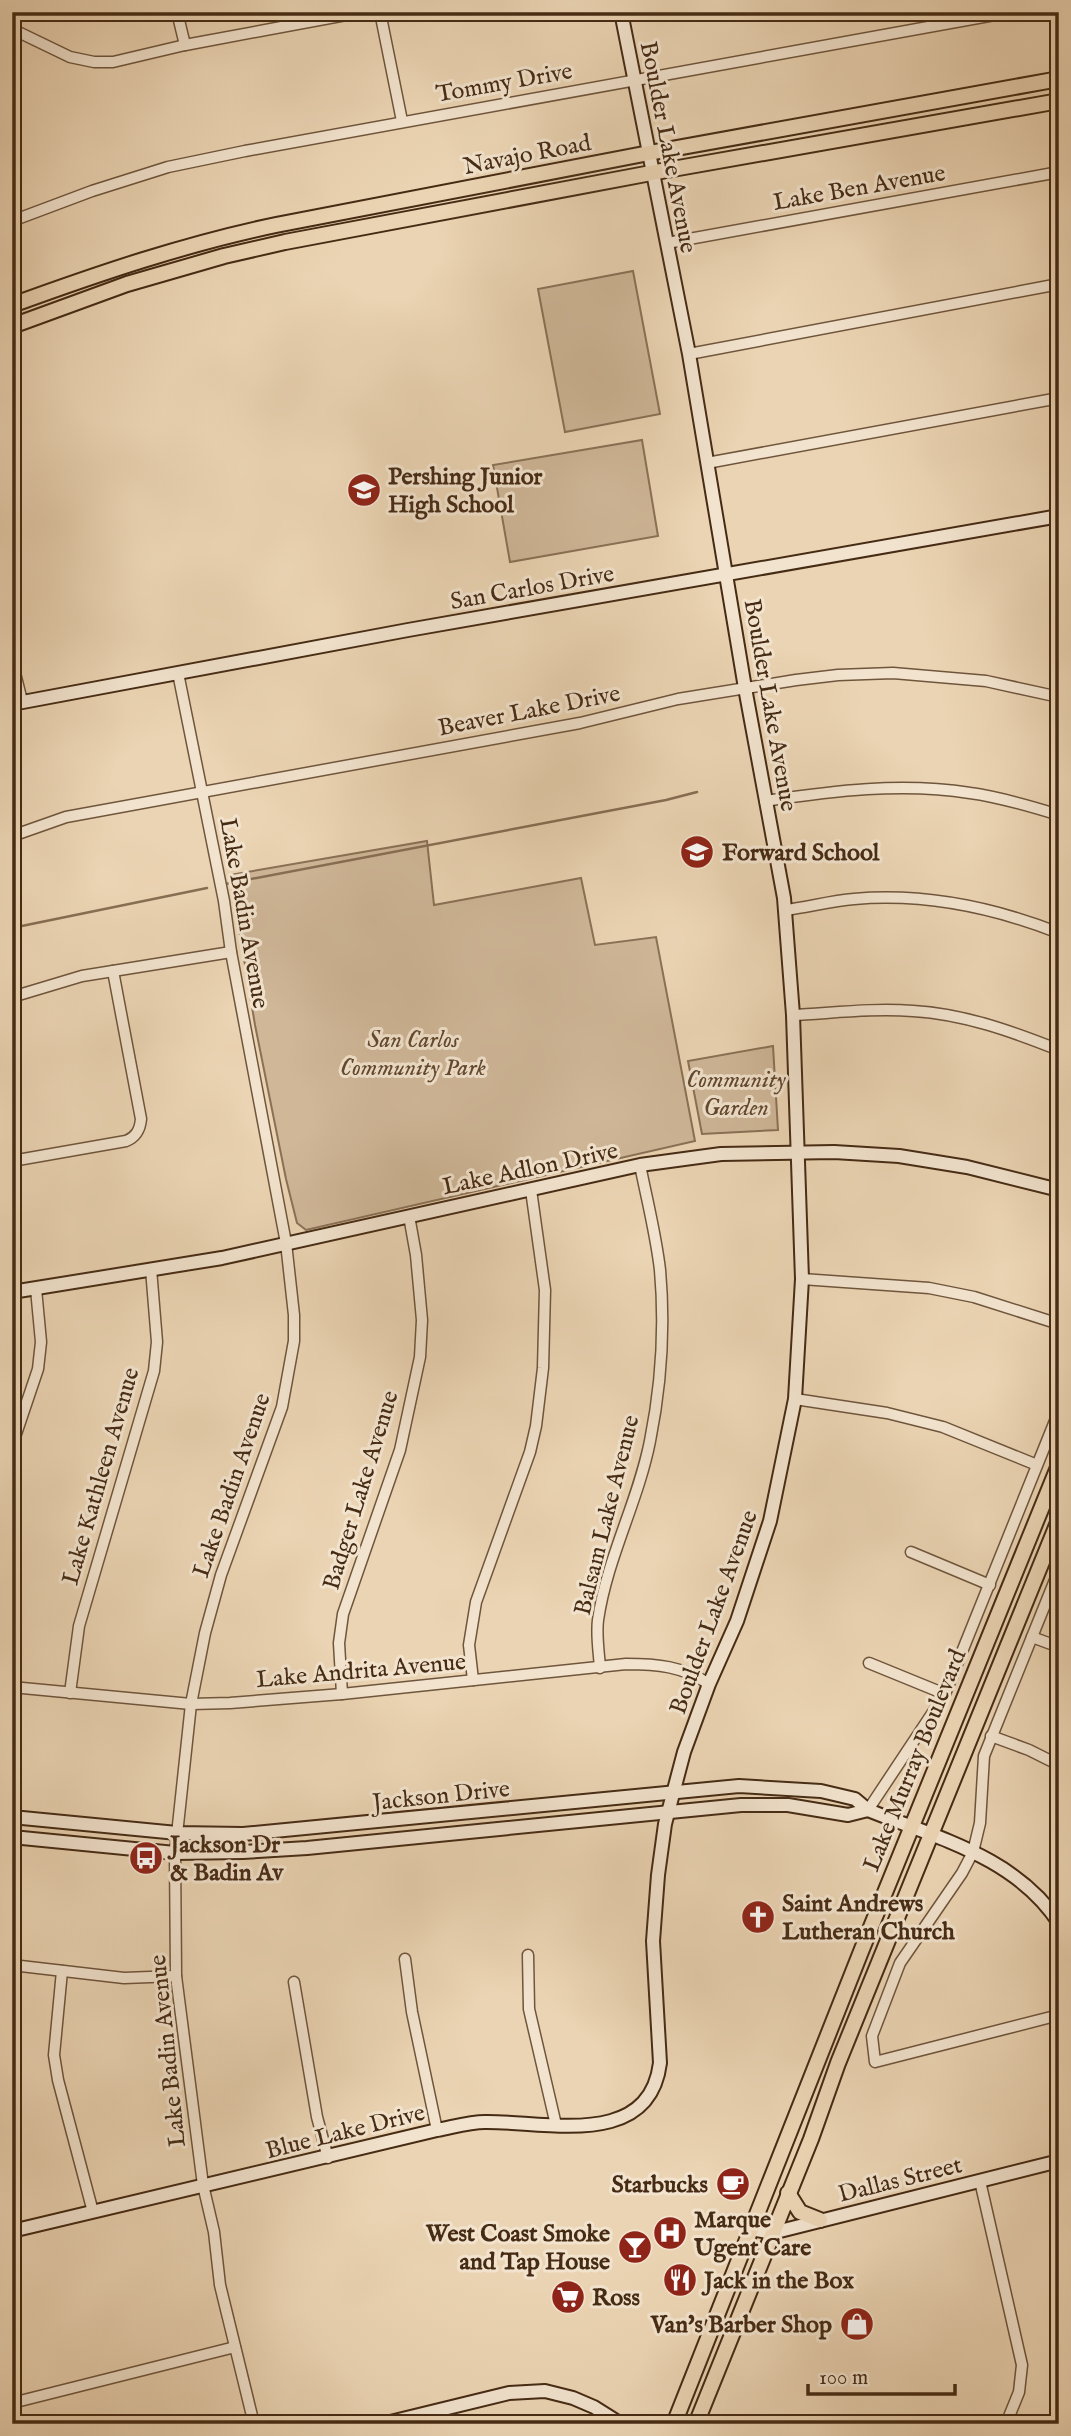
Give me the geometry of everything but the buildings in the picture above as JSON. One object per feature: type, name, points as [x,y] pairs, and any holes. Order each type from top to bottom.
[{"type":"main road","name":"Navajo Road","points":[[12,305],[117,267],[215,238],[649,153],[1059,79]]},
{"type":"main road","name":"Navajo Road","points":[[12,326],[127,284],[224,256],[652,173],[1059,102]]},
{"type":"main road","name":"Lake Murray Boulevard","points":[[674,2424],[1059,1465]]},
{"type":"main road","name":"Lake Murray Boulevard","points":[[696,2424],[838,2063],[1059,1520]]},
{"type":"main road","points":[[788,2193],[800,2211],[820,2220]]},
{"type":"street","points":[[177,12],[185,45]]},
{"type":"street","points":[[12,29],[71,57],[94,62],[122,61],[185,45],[362,12]]},
{"type":"street","points":[[380,12],[402,121]]},
{"type":"street","name":"Boulder Lake Avenue","points":[[621,12],[689,354],[785,910],[793,1015],[803,1279],[796,1399],[770,1521],[737,1621],[709,1684],[684,1752],[658,1875],[653,1941],[660,2063]]},
{"type":"street","name":"Tommy Drive","points":[[12,221],[92,191],[168,167],[402,121],[1010,12]]},
{"type":"street","name":"Lake Ben Avenue","points":[[667,243],[1059,172]]},
{"type":"street","points":[[689,354],[1059,284]]},
{"type":"street","points":[[707,463],[1059,398]]},
{"type":"street","name":"San Carlos Drive","points":[[17,702],[1059,516]]},
{"type":"street","points":[[12,662],[17,702]]},
{"type":"street","name":"Lake Badin Avenue","points":[[178,673],[224,901],[231,952],[286,1243],[294,1315],[294,1341],[282,1407],[221,1575],[205,1633],[191,1704],[175,1853],[176,1976],[203,2185],[214,2232],[220,2285],[254,2424]]},
{"type":"street","name":"Beaver Lake Drive","points":[[12,836],[66,817],[580,723],[678,699],[838,675],[893,673],[979,680],[1057,696]]},
{"type":"street","points":[[1057,696],[1059,677]]},
{"type":"street","points":[[765,800],[845,790],[911,788],[972,793],[1059,815]]},
{"type":"street","points":[[785,910],[854,899],[906,899],[977,907],[1059,933]]},
{"type":"street","points":[[12,997],[82,976],[231,952]]},
{"type":"street","points":[[12,1161],[126,1141],[133,1138],[140,1128],[141,1119],[113,971]]},
{"type":"street","points":[[793,1015],[891,1010],[947,1015],[999,1027],[1059,1050]]},
{"type":"street","name":"Lake Adlon Drive","points":[[12,1292],[222,1258],[640,1166],[721,1154],[870,1154],[936,1161],[1018,1178],[1059,1191]]},
{"type":"street","name":"Balsam Lake Avenue","points":[[600,1668],[597,1623],[605,1586],[637,1493],[650,1441],[658,1381],[660,1271],[640,1166]]},
{"type":"street","points":[[472,1680],[469,1645],[476,1602],[530,1452],[543,1368],[545,1290],[531,1189]]},
{"type":"street","name":"Badger Lake Avenue","points":[[342,1694],[339,1643],[343,1614],[400,1450],[420,1357],[421,1308],[410,1216]]},
{"type":"street","name":"Lake Kathleen Avenue","points":[[70,1693],[79,1626],[154,1371],[157,1342],[151,1269]]},
{"type":"street","points":[[803,1279],[929,1288],[974,1297],[1059,1324]]},
{"type":"street","points":[[12,1446],[38,1369],[41,1342],[36,1289]]},
{"type":"street","points":[[796,1399],[887,1413],[943,1427],[1037,1465]]},
{"type":"street","name":"Lake Murray Boulevard","points":[[869,1810],[945,1694],[1059,1411]]},
{"type":"street","points":[[911,1552],[990,1585]]},
{"type":"street","points":[[1059,1570],[984,1756],[980,1823],[973,1852],[962,1873],[900,1963],[872,2036],[874,2062],[1059,2015]]},
{"type":"street","points":[[1032,1637],[1059,1647]]},
{"type":"street","points":[[869,1663],[945,1694]]},
{"type":"street","name":"Lake Andrita Avenue","points":[[12,1687],[191,1704],[342,1694],[625,1664],[665,1665],[688,1672],[709,1684]]},
{"type":"street","points":[[991,1736],[1059,1765]]},
{"type":"street","name":"Jackson Drive","points":[[12,1816],[177,1833],[243,1834],[674,1791],[739,1786],[810,1790],[855,1799],[869,1810],[973,1852],[1020,1879],[1037,1895],[1059,1923]]},
{"type":"street","name":"Jackson Drive","points":[[12,1837],[175,1853],[243,1852],[307,1848],[670,1811],[774,1804],[848,1815],[869,1810]]},
{"type":"street","points":[[528,1955],[529,2009],[556,2125]]},
{"type":"street","points":[[405,1959],[412,2012],[437,2130]]},
{"type":"street","points":[[12,1965],[124,1979],[176,1976]]},
{"type":"street","points":[[62,1971],[54,2056],[93,2212]]},
{"type":"street","points":[[294,1982],[317,2116],[328,2158]]},
{"type":"street","name":"Blue Lake Drive","points":[[12,2231],[483,2121],[556,2125],[603,2124],[629,2114],[649,2095],[657,2080],[660,2063]]},
{"type":"street","name":"Dallas Street","points":[[751,2230],[772,2233],[1059,2161]]},
{"type":"street","points":[[980,2181],[1022,2365],[1018,2392],[1006,2424]]},
{"type":"street","points":[[12,2403],[235,2347]]},
{"type":"street","points":[[383,2424],[405,2421],[509,2393],[545,2391],[594,2407],[621,2424]]},
{"type":"green space","points":[[633,271],[660,414],[565,432],[538,289]]},
{"type":"green space","points":[[642,440],[658,536],[510,562],[493,465]]},
{"type":"green space","name":"San Carlos Community Park","points":[[427,841],[434,905],[581,878],[595,945],[656,937],[695,1141],[306,1230],[297,1223],[286,1179],[255,1025],[230,875]]},
{"type":"green space","name":"Community Garden","points":[[773,1046],[778,1130],[702,1134],[688,1061]]},
{"type":"waterway","points":[[225,884],[697,792]]},
{"type":"waterway","points":[[12,928],[207,888]]},
{"type":"place","name":"Pershing Junior High School","points":[[364,490]]},
{"type":"place","name":"Forward School","points":[[697,852]]},
{"type":"place","name":"Jackson Dr & Badin Av","points":[[146,1858]]},
{"type":"place","name":"Saint Andrews Lutheran Church","points":[[758,1917]]},
{"type":"place","name":"Starbucks","points":[[733,2184]]},
{"type":"place","name":"Marque Ugent Care","points":[[670,2233]]},
{"type":"place","name":"West Coast Smoke and Tap House","points":[[635,2247]]},
{"type":"place","name":"Jack in the Box","points":[[680,2280]]},
{"type":"place","name":"Ross","points":[[568,2297]]},
{"type":"place","name":"Van's Barber Shop","points":[[857,2324]]}]
